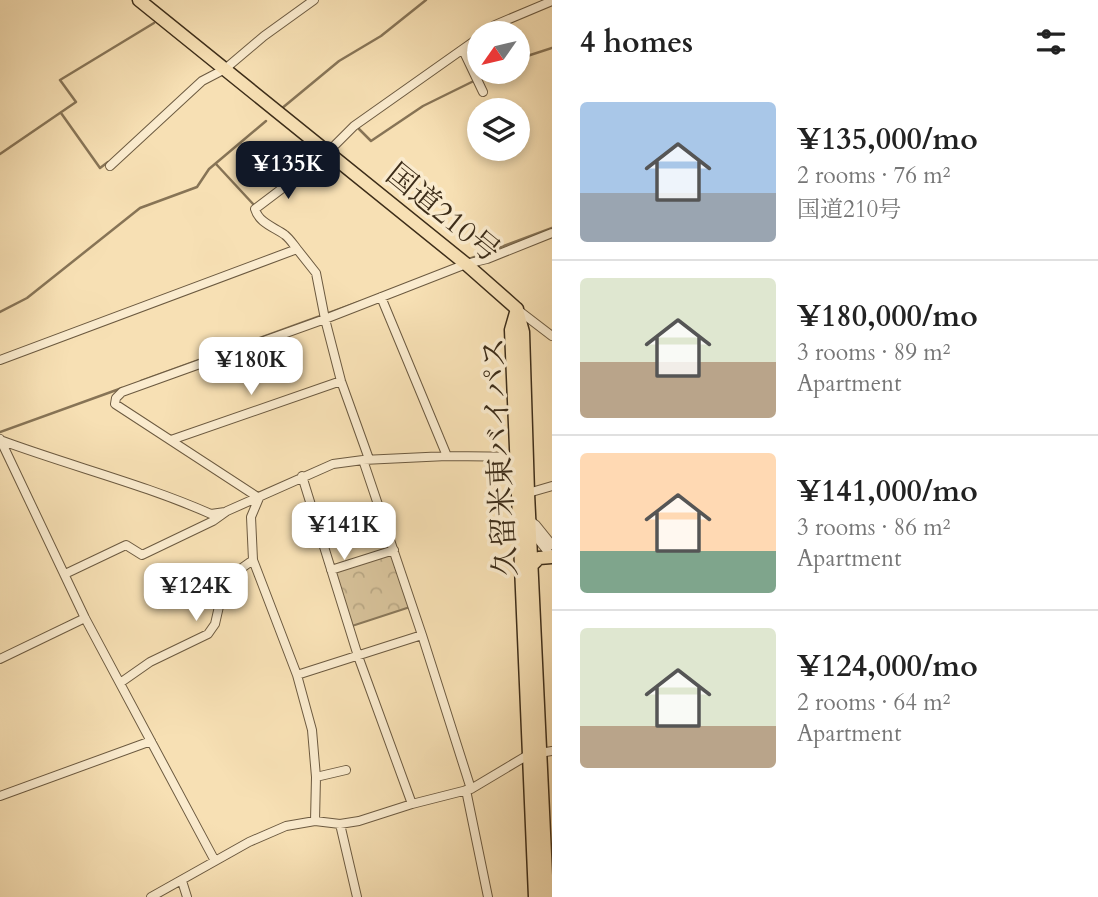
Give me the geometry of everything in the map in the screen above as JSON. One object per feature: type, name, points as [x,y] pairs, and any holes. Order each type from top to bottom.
[{"type":"highway","name":"国道210号","points":[[139,0],[466,264],[517,309]]},
{"type":"highway","name":"久留米東バイパス","points":[[517,309],[523,332],[524,521],[540,753],[535,897]]},
{"type":"highway","name":"久留米東バイパス","points":[[522,457],[528,493],[524,521],[531,566],[547,897]]},
{"type":"highway","points":[[531,566],[539,558],[552,557]]},
{"type":"street","points":[[110,166],[202,82],[225,69],[264,36],[314,0]]},
{"type":"street","points":[[504,21],[552,1]]},
{"type":"street","points":[[467,47],[354,126],[327,152],[255,209],[256,214],[271,227],[287,236],[316,273],[341,381],[468,790],[488,897]]},
{"type":"street","points":[[463,50],[483,92]]},
{"type":"street","points":[[259,498],[115,404],[116,398],[122,392],[325,319],[466,264],[487,260],[552,233]]},
{"type":"street","points":[[0,360],[297,249]]},
{"type":"street","points":[[381,297],[447,456]]},
{"type":"street","points":[[517,309],[552,336]]},
{"type":"street","points":[[171,440],[341,381]]},
{"type":"street","points":[[0,439],[91,469],[211,514],[228,511],[333,464],[447,456],[522,457]]},
{"type":"street","points":[[0,439],[85,618],[215,861]]},
{"type":"street","points":[[302,476],[358,656],[412,804]]},
{"type":"street","points":[[528,493],[552,486]]},
{"type":"street","points":[[259,498],[251,517],[253,560],[297,675],[312,730],[316,821]]},
{"type":"street","points":[[65,574],[126,545],[142,555],[213,522],[228,511]]},
{"type":"street","points":[[524,521],[552,545]]},
{"type":"street","points":[[524,521],[552,557]]},
{"type":"street","points":[[331,570],[394,550]]},
{"type":"street","points":[[120,683],[150,662],[208,634],[215,624],[225,580],[253,560]]},
{"type":"street","points":[[0,659],[85,618]]},
{"type":"street","points":[[297,675],[422,635]]},
{"type":"street","points":[[0,796],[151,741]]},
{"type":"street","points":[[151,897],[249,842],[286,825],[316,821],[340,824],[359,821],[468,790],[540,753]]},
{"type":"street","points":[[316,777],[345,770]]},
{"type":"street","points":[[340,824],[357,897]]},
{"type":"street","points":[[182,881],[187,897]]},
{"type":"green space","points":[[394,550],[413,606],[349,627],[331,571]]},
{"type":"waterway","points":[[281,109],[339,61],[381,36],[426,0]]},
{"type":"waterway","points":[[0,154],[76,102],[60,80],[154,23]]},
{"type":"waterway","points":[[530,55],[552,48]]},
{"type":"waterway","points":[[359,129],[371,141],[423,106],[468,84]]},
{"type":"waterway","points":[[61,113],[100,168],[108,162]]},
{"type":"waterway","points":[[0,312],[27,298],[140,208],[197,187],[209,169],[266,121]]},
{"type":"waterway","points":[[216,164],[254,205]]},
{"type":"waterway","points":[[469,259],[552,228]]},
{"type":"waterway","points":[[141,381],[359,302]]},
{"type":"waterway","points":[[0,432],[122,388]]}]
